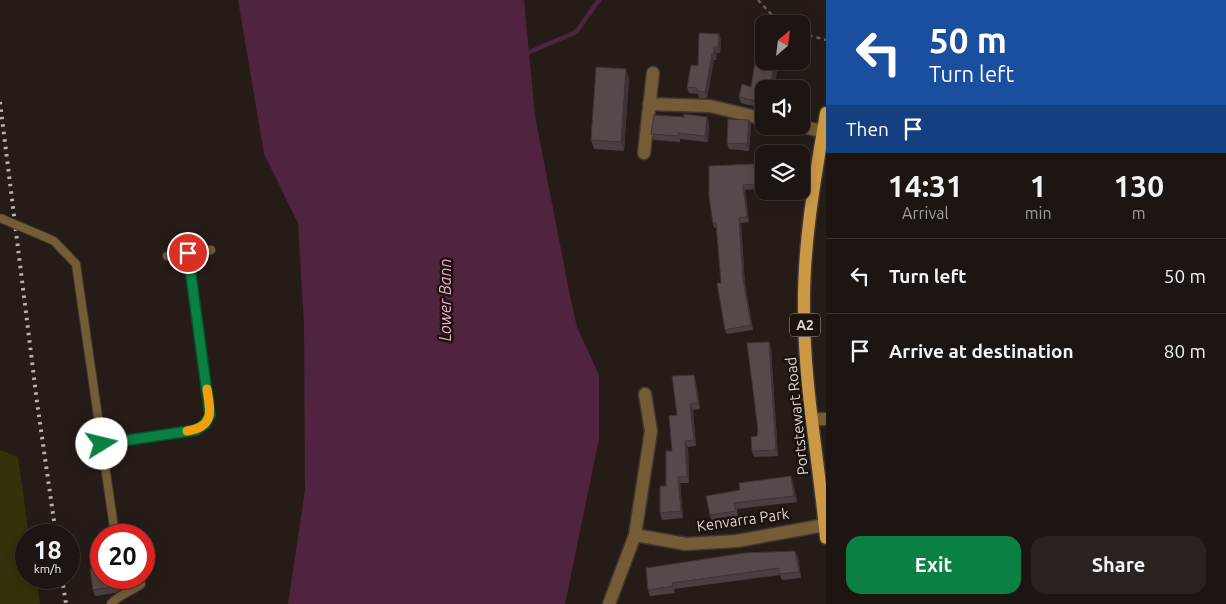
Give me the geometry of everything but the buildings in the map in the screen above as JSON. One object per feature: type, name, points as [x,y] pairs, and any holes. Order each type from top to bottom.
[{"type":"main road","name":"Portstewart Road","points":[[825,531],[812,419],[804,310],[812,194],[826,113]]},
{"type":"street","points":[[644,153],[653,73]]},
{"type":"street","points":[[650,104],[710,106],[755,117]]},
{"type":"street","points":[[810,128],[823,131]]},
{"type":"street","points":[[609,604],[635,535],[650,432],[645,394]]},
{"type":"street","points":[[812,419],[826,419]]},
{"type":"street","name":"Kenvarra Park","points":[[635,535],[686,544],[737,541],[825,531]]},
{"type":"lane","points":[[0,218],[54,241],[76,264],[113,524]]},
{"type":"lane","points":[[167,256],[210,250]]},
{"type":"lane","points":[[102,444],[196,430],[205,424],[210,415],[188,253]]},
{"type":"lane","points":[[111,604],[114,600],[130,594],[136,589]]},
{"type":"path","points":[[758,0],[772,15]]},
{"type":"path","points":[[810,36],[826,40]]},
{"type":"shaded area","points":[[0,450],[18,457],[27,524],[15,524],[15,589],[38,589],[40,604],[0,604]]},
{"type":"water","name":"Lower Bann","points":[[238,0],[524,0],[535,116],[571,301],[577,327],[599,375],[599,439],[565,604],[288,604],[305,490],[304,324],[298,223],[264,154]]},
{"type":"waterway","points":[[525,54],[576,32],[599,0]]},
{"type":"railway","points":[[0,102],[37,402],[54,524]]},
{"type":"railway","points":[[64,589],[66,604]]},
{"type":"slow traffic","points":[[187,431],[196,430],[205,424],[210,415],[207,389]]},
{"type":"route","points":[[102,444],[196,430],[205,424],[210,415],[188,253]]}]
